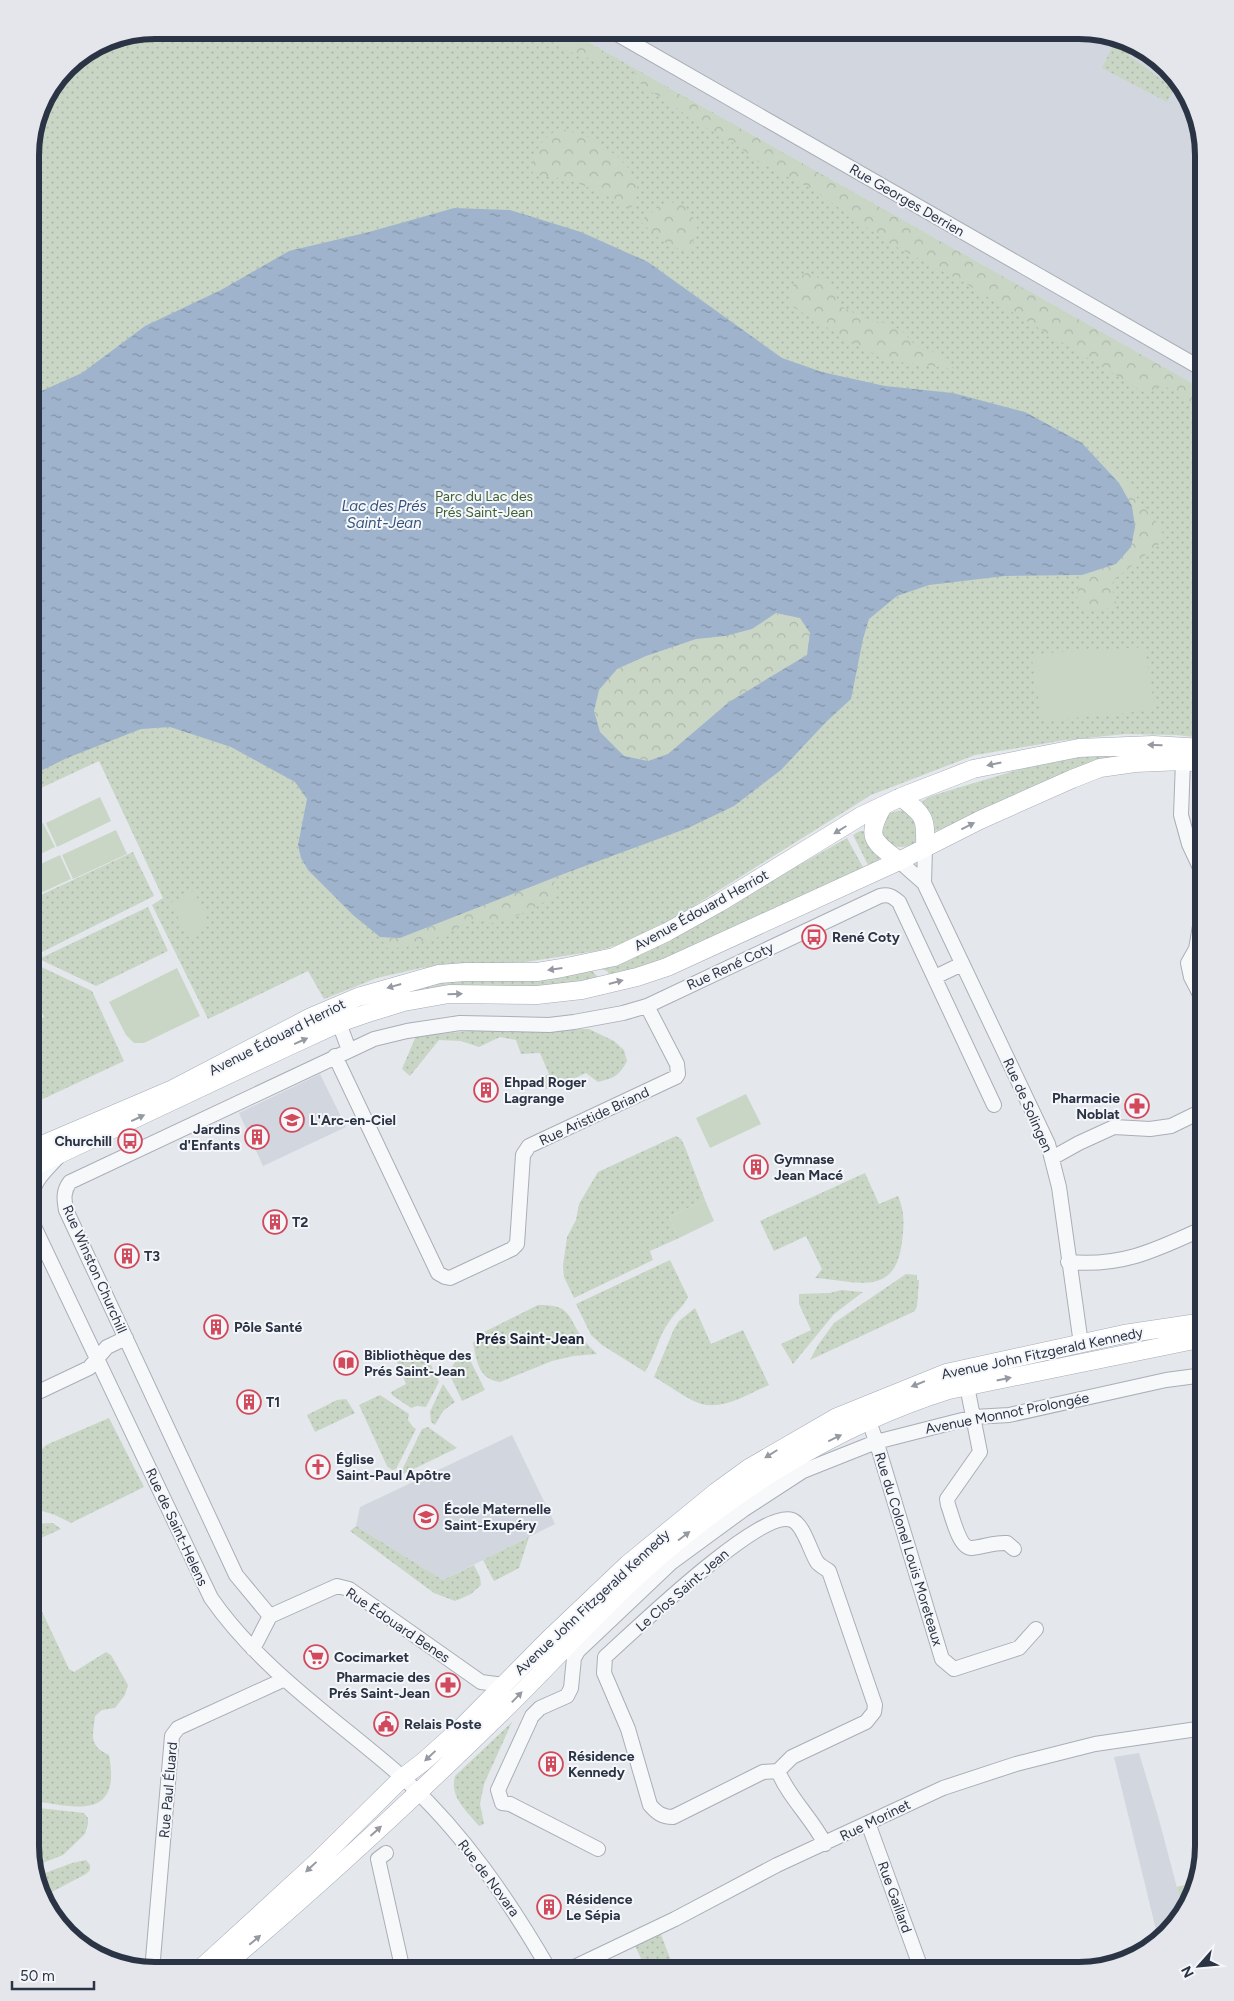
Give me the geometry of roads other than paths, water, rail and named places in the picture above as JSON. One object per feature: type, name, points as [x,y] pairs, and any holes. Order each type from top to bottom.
[{"type":"main road","name":"Avenue Édouard Herriot","points":[[39,1146],[173,1089],[311,1017],[358,997],[439,974],[537,972],[614,957],[667,932],[710,908],[861,816],[901,797],[973,769],[1078,748],[1153,745],[1195,747]]},
{"type":"main road","name":"Avenue Édouard Herriot","points":[[39,1164],[339,1024],[404,1002],[448,994],[537,995],[582,990],[637,977],[667,967],[899,861],[980,820],[1100,768],[1135,763],[1195,762]]},
{"type":"main road","points":[[901,797],[919,811],[922,816],[926,832],[925,848]]},
{"type":"main road","points":[[883,806],[876,819],[873,835],[880,846],[899,861]]},
{"type":"main road","name":"Avenue John Fitzgerald Kennedy","points":[[229,1962],[287,1913],[418,1794],[507,1707],[584,1627],[672,1545],[759,1482],[825,1443],[869,1421],[932,1396],[963,1380],[980,1366],[1167,1326],[1195,1323]]},
{"type":"main road","name":"Avenue John Fitzgerald Kennedy","points":[[208,1962],[317,1862],[402,1778],[423,1762],[628,1564],[716,1492],[749,1468],[825,1423],[946,1373],[963,1380],[1195,1340]]},
{"type":"street","name":"Rue Georges Derrien","points":[[626,39],[1195,365]]},
{"type":"street","points":[[1183,761],[1181,815],[1189,844],[1195,857]]},
{"type":"street","name":"Rue de Solingen","points":[[924,883],[925,848]]},
{"type":"street","name":"Rue de Solingen","points":[[899,861],[924,883],[1033,1111],[1052,1158],[1059,1187],[1081,1344]]},
{"type":"street","name":"Rue René Coty","points":[[335,1056],[391,1034],[431,1027],[460,1023],[549,1025],[623,1013],[647,1006],[886,894],[893,896],[899,902],[994,1105]]},
{"type":"street","points":[[1195,951],[1188,963],[1195,985]]},
{"type":"street","points":[[935,977],[962,964]]},
{"type":"street","name":"Rue Aristide Briand","points":[[335,1056],[438,1273],[450,1278],[512,1249],[517,1244],[523,1155],[529,1146],[676,1077],[678,1074],[677,1064],[647,1006]]},
{"type":"street","points":[[339,1024],[349,1050]]},
{"type":"street","name":"Rue Winston Churchill","points":[[270,1616],[236,1575],[66,1210],[65,1188],[70,1182],[335,1056]]},
{"type":"street","points":[[1052,1158],[1114,1127],[1150,1129],[1171,1126],[1195,1114]]},
{"type":"street","name":"Avenue Édouard Herriot","points":[[39,1177],[62,1154]]},
{"type":"street","points":[[1068,1262],[1121,1261],[1195,1232]]},
{"type":"street","name":"Rue de Saint-Helens","points":[[39,1237],[211,1598],[225,1618],[253,1649],[285,1679],[402,1778]]},
{"type":"street","points":[[39,1392],[89,1368],[107,1347],[126,1338]]},
{"type":"street","name":"Avenue Monnot Prolongée","points":[[598,1849],[510,1804],[502,1802],[498,1790],[532,1716],[540,1708],[567,1696],[571,1688],[574,1658],[578,1650],[672,1562],[743,1510],[803,1471],[876,1442],[974,1417],[1009,1415],[1166,1380],[1195,1377]]},
{"type":"street","points":[[963,1380],[974,1417],[980,1452],[947,1499],[948,1505],[960,1541],[964,1546],[970,1548],[998,1542],[1007,1543],[1014,1550]]},
{"type":"street","name":"Rue du Colonel Louis Moreteaux","points":[[869,1421],[942,1659],[954,1669],[1019,1648],[1036,1629]]},
{"type":"street","name":"Le Clos Saint-Jean","points":[[785,1519],[794,1521],[817,1562],[829,1571],[875,1705],[874,1712],[866,1722],[792,1757],[778,1771],[762,1772],[673,1817],[664,1817],[655,1812],[650,1805],[628,1729],[604,1673],[603,1665],[605,1658],[714,1560],[773,1521],[785,1519]]},
{"type":"street","name":"Rue Édouard Benes","points":[[270,1616],[337,1586],[349,1589],[481,1682],[504,1685]]},
{"type":"street","points":[[253,1649],[270,1616]]},
{"type":"street","name":"Rue Paul Éluard","points":[[153,1962],[172,1736],[178,1728],[285,1679]]},
{"type":"street","name":"Rue Morinet","points":[[585,1962],[675,1919],[753,1877],[943,1788],[1016,1764],[1095,1744],[1195,1729]]},
{"type":"street","points":[[778,1771],[825,1844]]},
{"type":"street","name":"Rue de Novara","points":[[402,1778],[460,1838],[492,1879],[517,1915],[545,1962]]},
{"type":"street","name":"Rue Gaillard","points":[[868,1823],[919,1962]]},
{"type":"street","points":[[386,1853],[378,1859],[401,1962]]},
{"type":"water","name":"Lac des Prés Saint-Jean","points":[[454,208],[510,210],[581,232],[648,262],[782,358],[822,372],[885,386],[953,393],[1025,412],[1082,443],[1119,483],[1132,506],[1135,527],[1131,547],[1116,564],[1082,575],[1005,576],[929,585],[897,596],[869,619],[851,699],[826,722],[781,770],[734,806],[688,828],[400,938],[380,937],[353,915],[308,870],[301,858],[298,845],[307,799],[295,782],[231,747],[170,727],[141,729],[67,758],[39,772],[39,392],[82,373],[145,326],[221,290],[289,251],[369,232]],"holes":[[[776,613],[800,618],[810,633],[807,655],[729,702],[668,754],[648,761],[624,756],[600,732],[594,711],[599,690],[617,669],[646,656],[696,639],[725,636],[752,629]]]},
{"type":"place","name":"René Coty","points":[[814,937]]},
{"type":"place","name":"Ehpad Roger Lagrange","points":[[486,1090]]},
{"type":"place","name":"Pharmacie Noblat","points":[[1137,1106]]},
{"type":"place","name":"L'Arc-en-Ciel","points":[[292,1120]]},
{"type":"place","name":"Jardins d'Enfants","points":[[257,1137]]},
{"type":"place","name":"Churchill","points":[[130,1141]]},
{"type":"place","name":"Gymnase Jean Macé","points":[[756,1167]]},
{"type":"place","name":"T2","points":[[275,1222]]},
{"type":"place","name":"T3","points":[[127,1256]]},
{"type":"place","name":"Pôle Santé","points":[[216,1327]]},
{"type":"place","name":"Bibliothèque des Prés Saint-Jean","points":[[346,1363]]},
{"type":"place","name":"T1","points":[[249,1402]]},
{"type":"place","name":"Église Saint-Paul Apôtre","points":[[318,1467]]},
{"type":"place","name":"École Maternelle Saint-Exupéry","points":[[426,1517]]},
{"type":"place","name":"Cocimarket","points":[[316,1657]]},
{"type":"place","name":"Pharmacie des Prés Saint-Jean","points":[[448,1685]]},
{"type":"place","name":"Relais Poste","points":[[386,1724]]},
{"type":"place","name":"Résidence Kennedy","points":[[551,1764]]},
{"type":"place","name":"Résidence Le Sépia","points":[[549,1907]]},
{"type":"district","name":"Prés Saint-Jean","points":[[530,1339]]},
{"type":"park label","name":"Parc du Lac des Prés Saint-Jean","points":[[484,504]]}]
